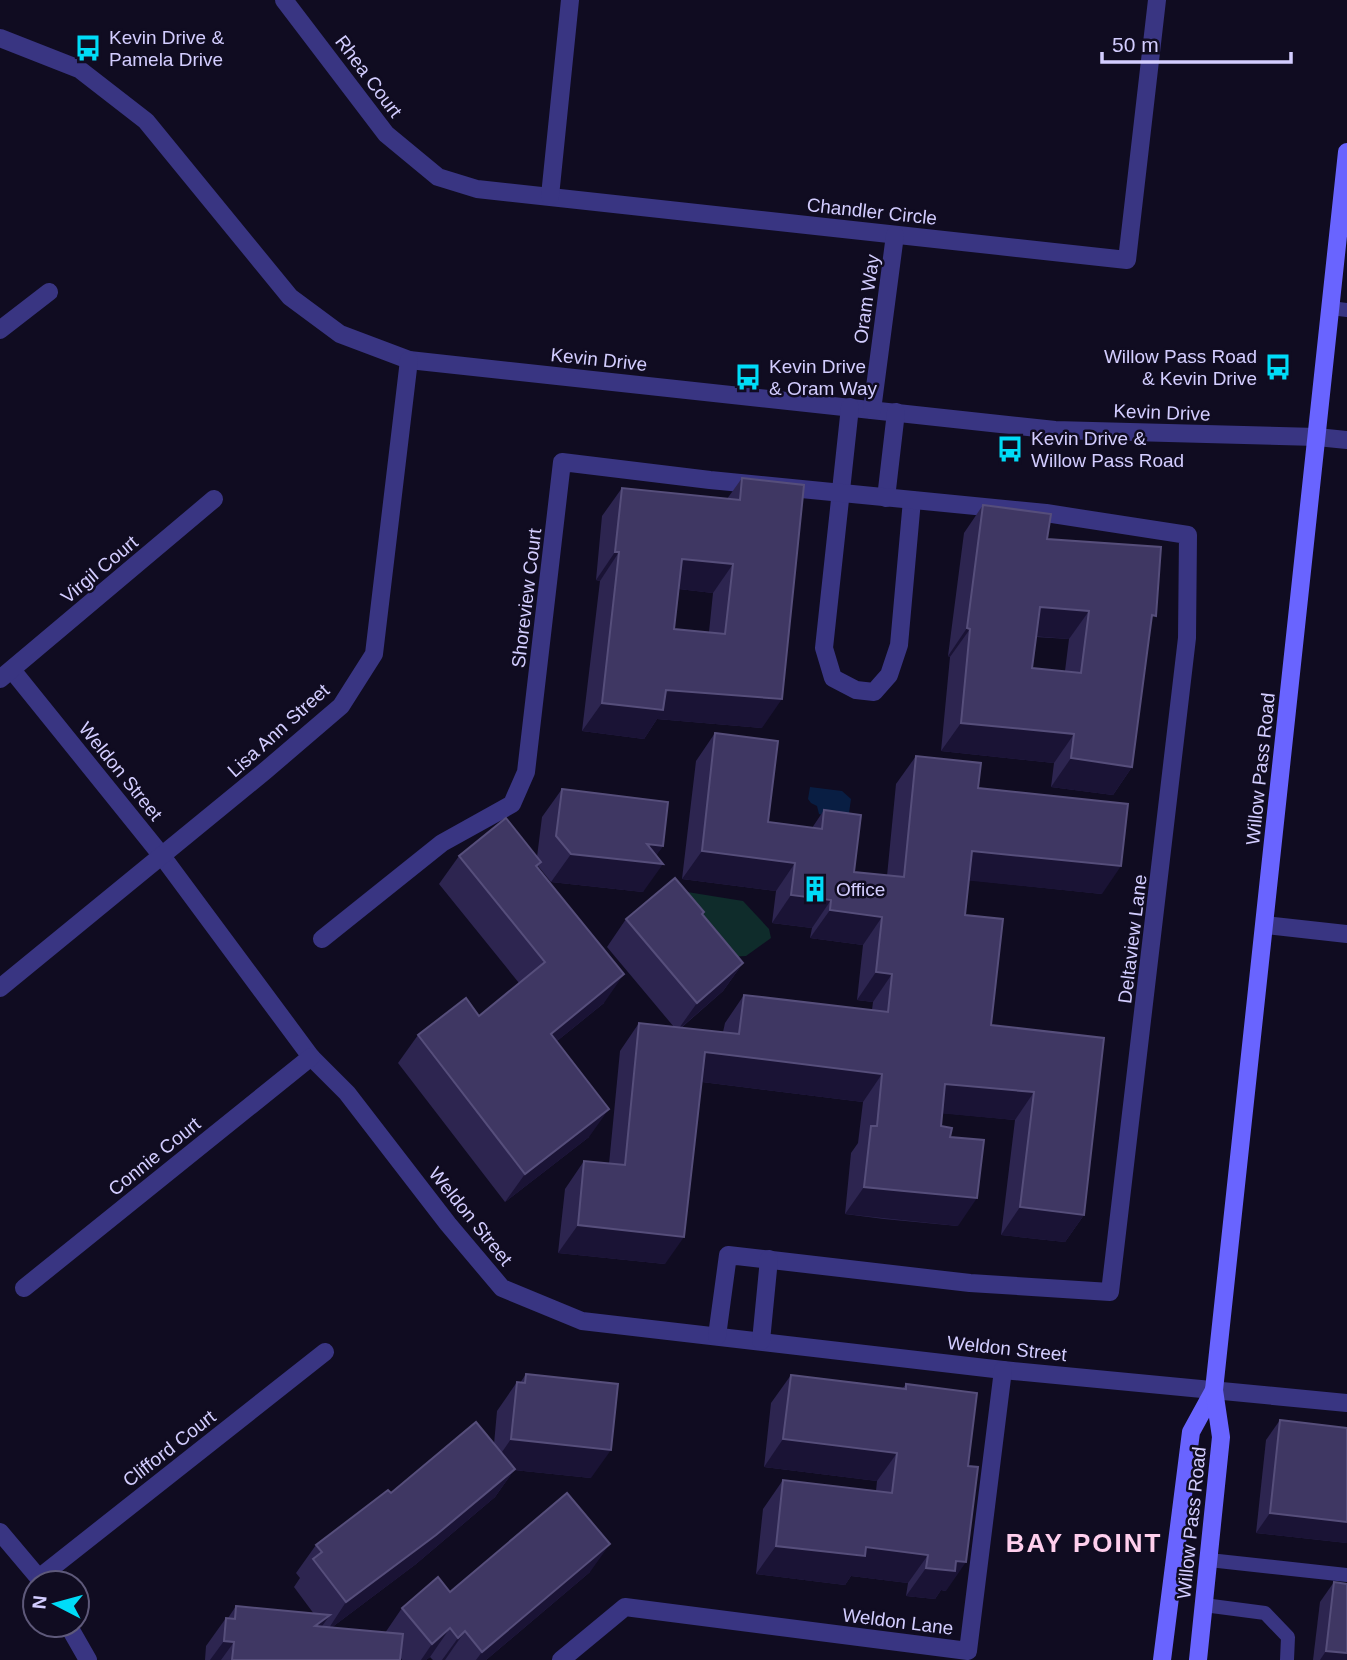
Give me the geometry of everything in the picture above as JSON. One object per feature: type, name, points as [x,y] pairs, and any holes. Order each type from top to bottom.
[{"type":"main road","name":"Willow Pass Road","points":[[1198,1660],[1221,1437],[1214,1390],[1317,437],[1339,309],[1347,152]]},
{"type":"main road","name":"Willow Pass Road","points":[[1162,1660],[1191,1432],[1214,1390]]},
{"type":"street","name":"Rhea Court","points":[[284,0],[386,134],[438,177],[477,189],[550,197]]},
{"type":"street","points":[[550,197],[570,0]]},
{"type":"street","name":"Chandler Circle","points":[[550,197],[1127,260],[1157,0]]},
{"type":"street","name":"Kevin Drive","points":[[0,38],[79,69],[146,121],[290,298],[340,334],[409,360],[1055,430],[1347,440]]},
{"type":"street","name":"Oram Way","points":[[872,410],[895,235]]},
{"type":"street","points":[[3,323],[49,292]]},
{"type":"street","name":"Lisa Ann Street","points":[[0,988],[341,706],[374,654],[409,360]]},
{"type":"street","points":[[850,407],[824,649],[833,678],[856,690],[874,692],[889,675],[899,645],[912,500]]},
{"type":"street","points":[[886,498],[897,412]]},
{"type":"street","name":"Shoreview Court","points":[[322,939],[442,843],[512,804],[526,772],[562,462],[862,496]]},
{"type":"street","name":"Deltaview Lane","points":[[717,1336],[728,1255],[970,1283],[1110,1292],[1187,638],[1188,535],[1046,513],[862,496]]},
{"type":"street","name":"Virgil Court","points":[[6,675],[214,499]]},
{"type":"street","name":"Weldon Street","points":[[6,675],[162,856],[311,1057],[347,1093],[448,1224],[502,1288],[582,1321],[1003,1370],[1347,1403]]},
{"type":"street","points":[[1265,925],[1347,934]]},
{"type":"street","name":"Connie Court","points":[[24,1288],[311,1057]]},
{"type":"street","points":[[761,1341],[769,1259]]},
{"type":"street","name":"Clifford Court","points":[[56,1569],[325,1352]]},
{"type":"street","name":"Weldon Lane","points":[[561,1660],[625,1607],[968,1651],[1003,1370]]},
{"type":"street","points":[[0,1532],[32,1569]]},
{"type":"street","points":[[76,1639],[88,1660]]},
{"type":"lane","points":[[1209,1560],[1347,1575]]},
{"type":"lane","points":[[1204,1605],[1265,1613],[1287,1637],[1287,1660]]},
{"type":"green space","points":[[681,891],[743,901],[769,929],[771,938],[746,956],[728,957]]},
{"type":"water","points":[[810,787],[842,791],[851,799],[849,813],[825,816],[819,814],[817,806],[808,799]]},
{"type":"building","points":[[742,478],[804,485],[782,699],[666,690],[663,710],[602,703],[619,552],[615,552],[622,488],[740,500]],"holes":[[[682,559],[733,564],[725,634],[674,629]]]},
{"type":"building","points":[[983,505],[1051,514],[1047,539],[1161,547],[1156,616],[1152,615],[1132,767],[1071,758],[1074,734],[961,723],[970,629],[967,628]],"holes":[[[1040,607],[1089,611],[1081,673],[1032,668]]]},
{"type":"building","points":[[715,733],[778,741],[768,822],[822,829],[824,810],[861,815],[854,872],[904,877],[916,756],[981,763],[978,788],[1128,804],[1121,866],[972,851],[965,915],[1003,919],[991,1025],[1104,1038],[1084,1215],[1020,1207],[1034,1092],[945,1084],[941,1126],[952,1128],[950,1137],[984,1140],[977,1198],[864,1187],[871,1126],[877,1126],[882,1074],[705,1052],[684,1237],[578,1225],[584,1161],[625,1165],[639,1023],[739,1034],[744,995],[888,1012],[892,974],[876,972],[882,917],[830,910],[831,900],[791,895],[795,863],[702,851]]},
{"type":"building","points":[[562,789],[668,802],[663,846],[647,844],[663,864],[571,854],[556,836]]},
{"type":"building","points":[[506,818],[541,862],[536,866],[624,974],[551,1034],[609,1109],[525,1174],[418,1035],[466,998],[479,1016],[545,962],[459,856]]},
{"type":"building","points":[[675,878],[743,963],[697,1003],[626,919]]},
{"type":"building","points":[[526,1374],[618,1384],[611,1450],[511,1439],[517,1382],[525,1383]]},
{"type":"building","points":[[791,1375],[906,1389],[906,1384],[977,1393],[968,1466],[978,1467],[966,1562],[956,1561],[955,1571],[926,1568],[928,1555],[866,1547],[865,1556],[776,1546],[783,1480],[892,1493],[897,1453],[783,1439]]},
{"type":"building","points":[[1280,1420],[1347,1428],[1347,1522],[1270,1513]]},
{"type":"building","points":[[476,1422],[515,1469],[436,1535],[346,1602],[313,1559],[322,1552],[316,1545],[388,1490],[391,1493]]},
{"type":"building","points":[[567,1493],[610,1544],[482,1652],[465,1631],[458,1638],[450,1628],[432,1644],[402,1608],[438,1577],[450,1592]]},
{"type":"building","points":[[1334,1582],[1347,1584],[1347,1653],[1326,1651]]},
{"type":"building","points":[[236,1606],[330,1615],[315,1626],[403,1634],[400,1660],[232,1660],[234,1642],[224,1641],[226,1618],[235,1619]]},
{"type":"place","name":"Kevin Drive & Pamela Drive","points":[[88,48]]},
{"type":"place","name":"Willow Pass Road & Kevin Drive","points":[[1278,367]]},
{"type":"place","name":"Kevin Drive & Oram Way","points":[[748,377]]},
{"type":"place","name":"Kevin Drive & Willow Pass Road","points":[[1010,449]]},
{"type":"place","name":"Office","points":[[815,889]]},
{"type":"district","name":"BAY POINT","points":[[1084,1543]]}]
